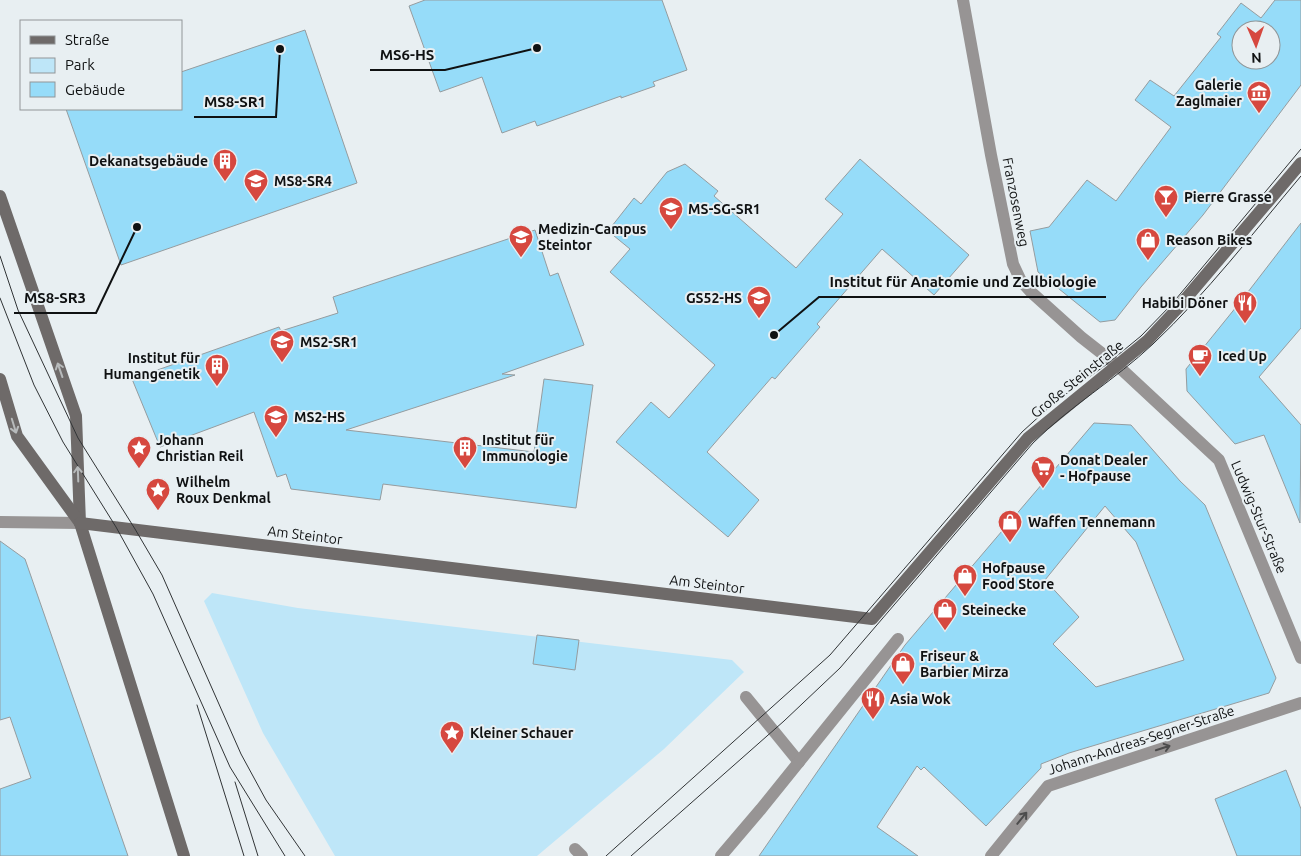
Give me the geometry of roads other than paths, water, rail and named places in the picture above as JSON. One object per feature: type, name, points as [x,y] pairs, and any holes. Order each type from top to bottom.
[{"type":"street","name":"Franzosenweg","points":[[963,0],[1013,264],[1021,281],[1031,292],[1081,337],[1118,366]]},
{"type":"street","name":"Große Steinstraße","points":[[872,619],[1028,438],[1147,341],[1176,310],[1301,163]]},
{"type":"street","points":[[0,196],[76,416],[80,523],[184,856]]},
{"type":"street","name":"Ludwig-Stur-Straße","points":[[1118,366],[1219,460],[1301,658]]},
{"type":"street","points":[[0,379],[17,436],[80,523]]},
{"type":"street","points":[[0,522],[80,523]]},
{"type":"street","name":"Am Steintor","points":[[80,523],[872,619]]},
{"type":"street","points":[[721,856],[800,762],[898,640]]},
{"type":"street","points":[[746,697],[800,762]]},
{"type":"street","name":"Johann-Andreas-Segner-Straße","points":[[991,856],[1048,786],[1301,703]]},
{"type":"tram line","points":[[606,856],[830,655],[1022,432],[1055,402],[1107,364],[1141,336],[1171,305],[1301,149]]},
{"type":"tram line","points":[[631,856],[784,721],[840,668],[1033,443],[1062,417],[1153,344],[1192,304],[1301,176]]},
{"type":"tram line","points":[[0,256],[18,310],[78,438],[162,575],[241,754],[266,800],[305,856]]},
{"type":"tram line","points":[[0,298],[34,385],[63,442],[116,527],[153,594],[230,767],[285,856]]},
{"type":"tram line","points":[[197,705],[244,856]]},
{"type":"tram line","points":[[235,782],[258,856]]},
{"type":"place","name":"MS6-HS","points":[[537,48]]},
{"type":"place","name":"MS8-SR1","points":[[280,49]]},
{"type":"place","name":"Galerie Zaglmaier","points":[[1259,114]]},
{"type":"place","name":"Dekanatsgebäude","points":[[225,182]]},
{"type":"place","name":"MS8-SR4","points":[[256,202]]},
{"type":"place","name":"Pierre Grasse","points":[[1166,218]]},
{"type":"place","name":"MS8-SR3","points":[[137,227]]},
{"type":"place","name":"MS-SG-SR1","points":[[671,230]]},
{"type":"place","name":"Medizin-Campus Steintor","points":[[521,258]]},
{"type":"place","name":"Reason Bikes","points":[[1148,261]]},
{"type":"place","name":"GS52-HS","points":[[759,319]]},
{"type":"place","name":"Habibi Döner","points":[[1245,324]]},
{"type":"place","name":"Institut für Anatomie und Zellbiologie","points":[[774,335]]},
{"type":"place","name":"MS2-SR1","points":[[282,363]]},
{"type":"place","name":"Iced Up","points":[[1200,377]]},
{"type":"place","name":"Institut für Humangenetik","points":[[217,387]]},
{"type":"place","name":"MS2-HS","points":[[276,438]]},
{"type":"place","name":"Johann Christian Reil","points":[[139,469]]},
{"type":"place","name":"Institut für Immunologie","points":[[465,469]]},
{"type":"place","name":"Donat Dealer - Hofpause","points":[[1043,489]]},
{"type":"place","name":"Wilhelm Roux Denkmal","points":[[158,511]]},
{"type":"place","name":"Waffen Tennemann","points":[[1010,543]]},
{"type":"place","name":"Hofpause Food Store","points":[[965,597]]},
{"type":"place","name":"Steinecke","points":[[945,631]]},
{"type":"place","name":"Friseur & Barbier Mirza","points":[[903,685]]},
{"type":"place","name":"Asia Wok","points":[[873,720]]},
{"type":"place","name":"Kleiner Schauer","points":[[452,754]]}]
